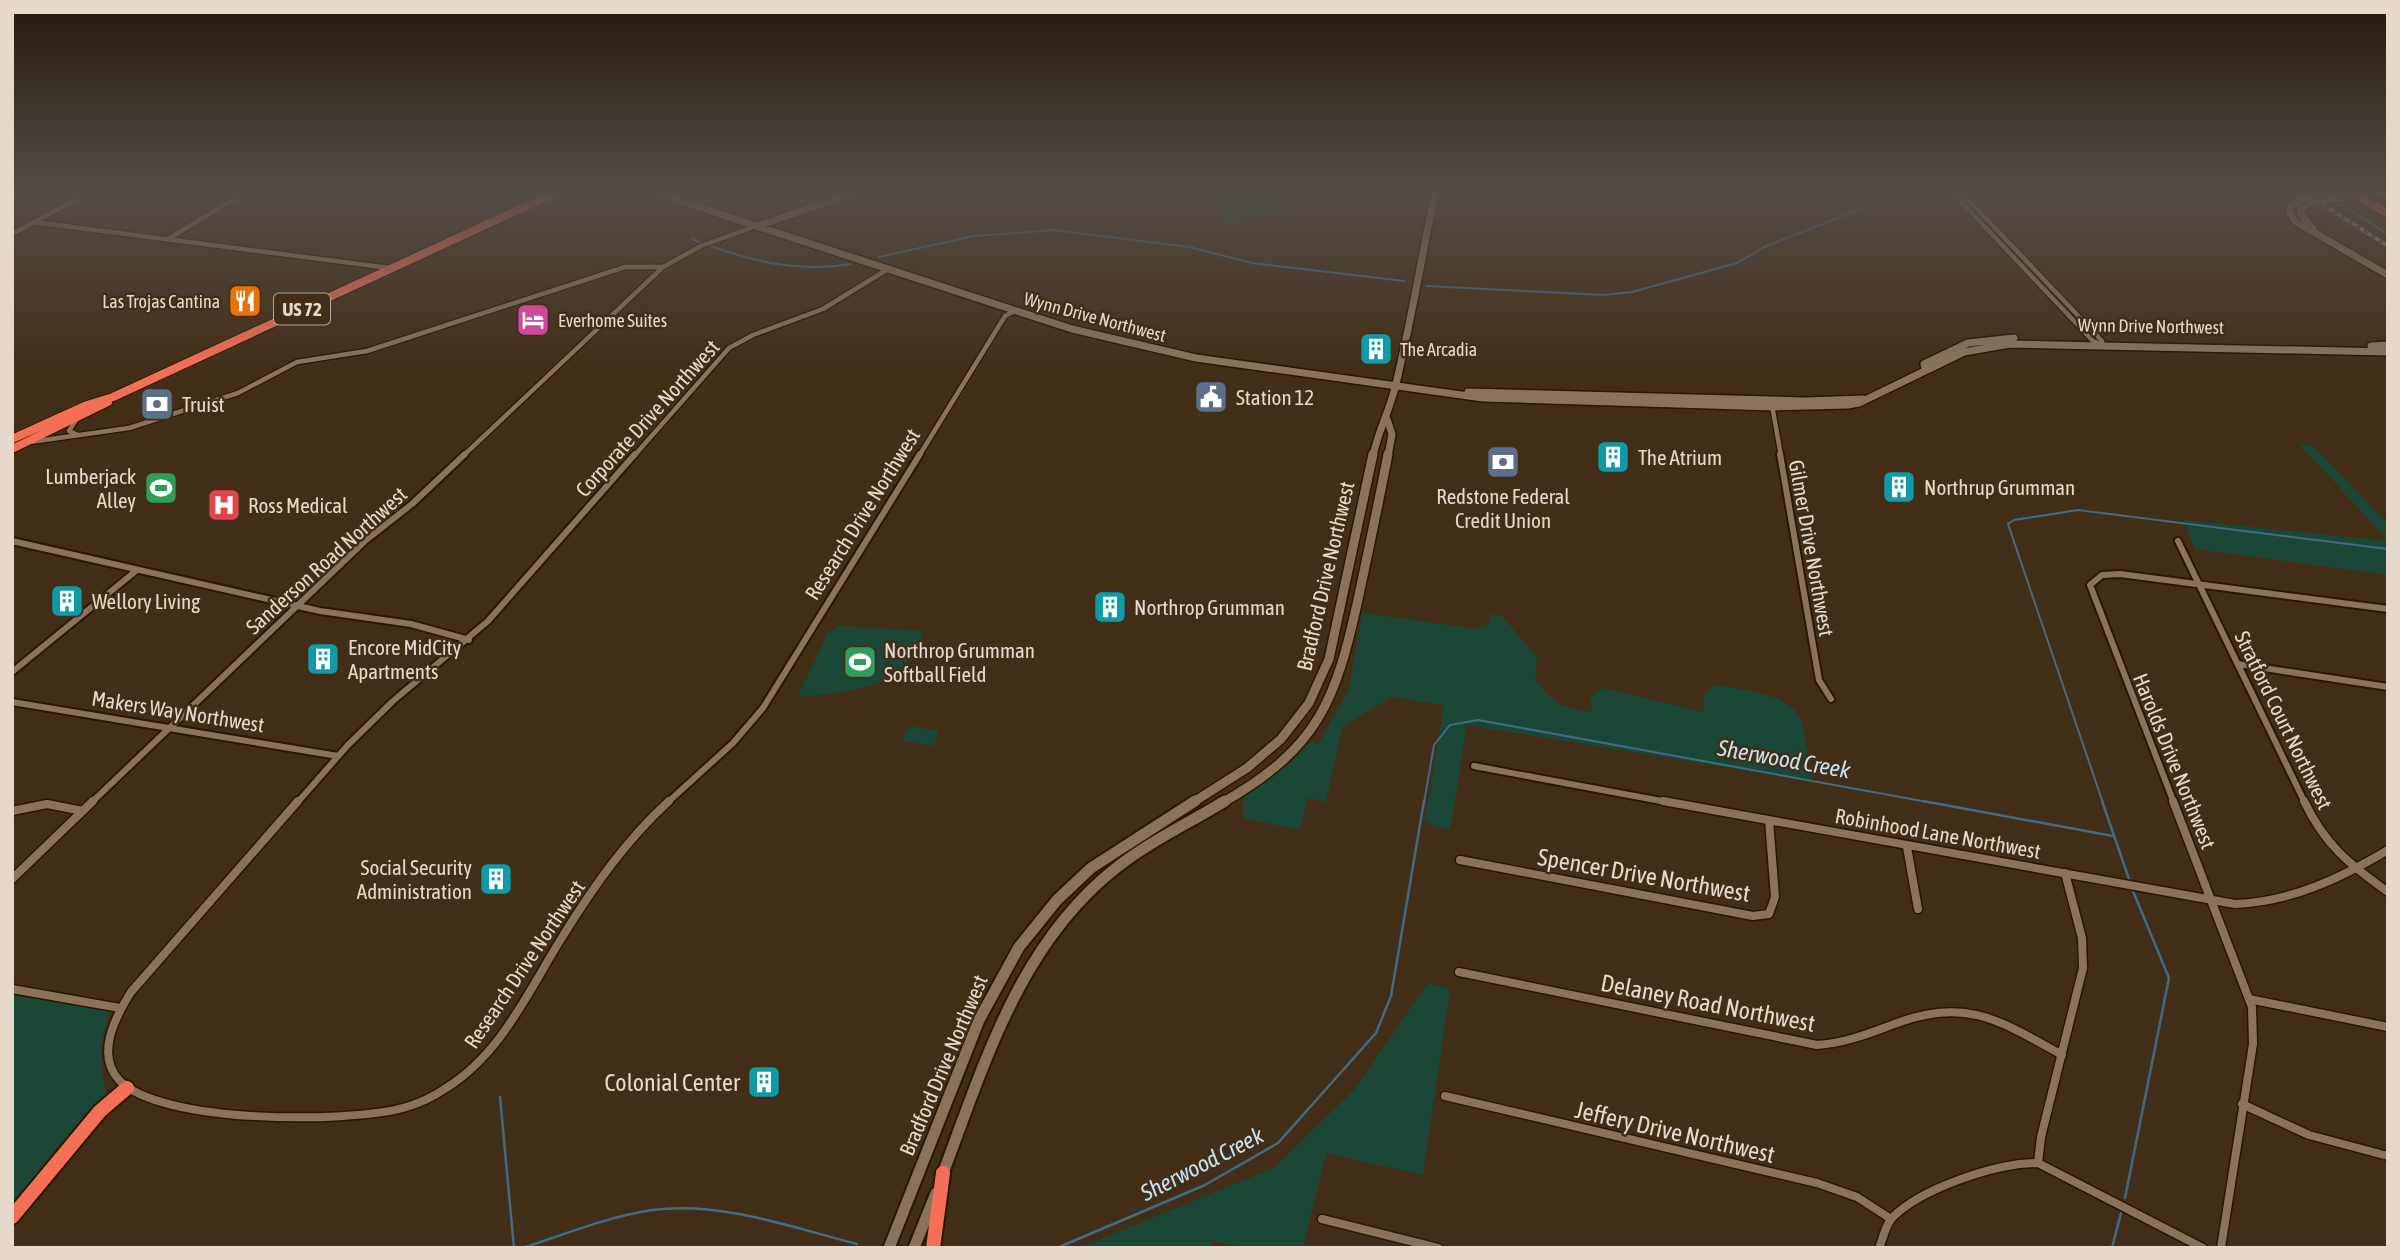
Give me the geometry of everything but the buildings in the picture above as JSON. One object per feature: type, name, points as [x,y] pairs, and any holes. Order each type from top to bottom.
[{"type":"highway","name":"US 72","points":[[12,439],[87,405],[113,397],[424,251]]},
{"type":"highway","name":"US 72","points":[[390,268],[432,251]]},
{"type":"highway","name":"US 72","points":[[12,449],[102,407],[113,397]]},
{"type":"highway","points":[[12,1217],[100,1111],[127,1088]]},
{"type":"highway","points":[[933,1248],[943,1173]]},
{"type":"main road","name":"Wynn Drive Northwest","points":[[833,251],[1098,337],[1161,352],[1463,393],[1483,398],[1772,403],[1829,407],[1859,403],[1925,369],[1933,369],[1971,350],[2003,345],[2388,345]]},
{"type":"main road","name":"Bradford Drive Northwest","points":[[888,1248],[985,1008],[1009,961],[1036,924],[1102,857],[1176,811],[1210,795],[1270,751],[1312,700],[1329,659],[1378,432],[1387,419],[1396,385],[1423,251]]},
{"type":"main road","points":[[2347,251],[2388,273]]},
{"type":"main road","points":[[2351,251],[2388,273]]},
{"type":"main road","name":"Wynn Drive Northwest","points":[[1925,369],[1924,364],[1955,346],[1985,340],[2093,341],[2388,352]]},
{"type":"main road","name":"Bradford Drive Northwest","points":[[914,1248],[1007,1008],[1044,943],[1070,912],[1115,868],[1262,780],[1296,748],[1328,706],[1344,665],[1366,562],[1392,433],[1387,419]]},
{"type":"street","points":[[259,251],[390,268]]},
{"type":"street","points":[[28,442],[129,428],[238,393],[297,362],[367,351],[625,267],[663,267],[692,251]]},
{"type":"street","points":[[2008,251],[2093,341]]},
{"type":"street","points":[[2017,251],[2103,343]]},
{"type":"street","name":"Sanderson Road Northwest","points":[[12,879],[365,541],[412,504],[663,267]]},
{"type":"street","name":"Corporate Drive Northwest","points":[[468,640],[725,351],[753,335],[823,309],[888,269]]},
{"type":"street","name":"Research Drive Northwest","points":[[127,1088],[145,1097],[213,1112],[297,1117],[372,1114],[395,1110],[429,1098],[478,1064],[498,1041],[620,854],[660,810],[734,743],[763,708],[1005,316],[1014,311]]},
{"type":"street","name":"Gilmer Drive Northwest","points":[[1772,403],[1819,680],[1831,699]]},
{"type":"street","points":[[77,419],[69,430],[84,436]]},
{"type":"street","points":[[12,541],[298,605],[411,624],[468,640]]},
{"type":"street","name":"Stratford Court Northwest","points":[[2178,541],[2318,830],[2353,867],[2388,892]]},
{"type":"street","points":[[12,672],[137,570]]},
{"type":"street","name":"Harolds Drive Northwest","points":[[2221,1248],[2253,1035],[2249,999],[2090,588],[2094,579],[2110,573],[2388,609]]},
{"type":"street","points":[[127,1088],[115,1074],[108,1048],[112,1026],[120,1008],[142,978],[378,714],[468,640]]},
{"type":"street","points":[[2238,664],[2388,687]]},
{"type":"street","name":"Makers Way Northwest","points":[[12,702],[338,756]]},
{"type":"street","name":"Robinhood Lane Northwest","points":[[1474,766],[1907,847],[2243,904],[2268,902],[2298,892],[2388,850]]},
{"type":"street","points":[[12,811],[47,804],[83,811]]},
{"type":"street","name":"Spencer Drive Northwest","points":[[1461,860],[1753,916],[1769,914],[1775,897],[1769,820]]},
{"type":"street","points":[[1907,847],[1918,909]]},
{"type":"street","points":[[2038,1163],[2041,1137],[2077,1001],[2083,960],[2079,924],[2065,873]]},
{"type":"street","name":"Delaney Road Northwest","points":[[1459,972],[1816,1045],[1840,1046],[1932,1012],[1950,1009],[1979,1014],[2062,1055]]},
{"type":"street","points":[[12,989],[120,1008]]},
{"type":"street","points":[[2249,999],[2388,1027]]},
{"type":"street","name":"Jeffery Drive Northwest","points":[[1445,1097],[1817,1183],[1857,1198],[1891,1219]]},
{"type":"street","points":[[2242,1104],[2321,1139],[2388,1156]]},
{"type":"street","points":[[1879,1248],[1891,1219],[1980,1172],[2027,1162],[2038,1163],[2203,1248]]},
{"type":"street","points":[[1322,1219],[1438,1248]]},
{"type":"green space","points":[[2299,444],[2313,446],[2388,524],[2388,540]]},
{"type":"green space","points":[[2184,520],[2388,541],[2388,575],[2195,549]]},
{"type":"green space","points":[[1362,613],[1478,629],[1488,625],[1491,614],[1502,616],[1537,657],[1535,680],[1559,704],[1573,709],[1592,712],[1590,698],[1603,688],[1704,712],[1703,696],[1714,685],[1764,694],[1788,705],[1797,713],[1802,723],[1815,782],[1467,725],[1450,830],[1431,826],[1425,818],[1444,705],[1392,697],[1342,727],[1326,802],[1308,798],[1300,830],[1243,818],[1243,799],[1292,762],[1311,741],[1318,745],[1349,689]]},
{"type":"green space","name":"Northrop Grumman Softball Field","points":[[838,626],[923,631],[917,650],[906,664],[874,684],[835,693],[798,696],[828,633]]},
{"type":"green space","points":[[910,726],[940,731],[933,746],[902,741]]},
{"type":"green space","points":[[1428,983],[1450,989],[1423,1175],[1326,1153],[1303,1248],[1249,1248],[1212,1241],[1210,1248],[1079,1248],[1274,1168],[1354,1090]]},
{"type":"green space","points":[[12,989],[105,1006],[110,1012],[103,1034],[101,1054],[107,1097],[12,1206]]},
{"type":"waterway","points":[[726,251],[796,266],[851,264]]},
{"type":"waterway","points":[[879,257],[907,251]]},
{"type":"waterway","points":[[1204,251],[1252,263],[1404,281]]},
{"type":"waterway","points":[[1427,286],[1603,295],[1632,292],[1737,263],[1758,251]]},
{"type":"waterway","name":"Sherwood Creek","points":[[2103,803],[2008,524],[2014,520],[2078,510],[2388,549]]},
{"type":"waterway","name":"Sherwood Creek","points":[[1424,803],[1434,745],[1450,725],[1478,720],[1933,803]]},
{"type":"waterway","name":"Sherwood Creek","points":[[1057,1248],[1205,1185],[1278,1143],[1376,1033],[1391,996],[1424,801]]},
{"type":"waterway","name":"Sherwood Creek","points":[[1923,801],[2113,836]]},
{"type":"waterway","points":[[2102,801],[2129,879]]},
{"type":"waterway","points":[[2125,1198],[2169,978],[2133,891]]},
{"type":"waterway","points":[[500,1097],[514,1248]]},
{"type":"waterway","name":"Sherwood Creek","points":[[523,1248],[619,1217],[678,1208],[755,1217],[857,1244]]},
{"type":"waterway","points":[[2112,1248],[2121,1213]]},
{"type":"place","name":"Las Trojas Cantina","points":[[245,301]]},
{"type":"place","name":"Everhome Suites","points":[[533,320]]},
{"type":"place","name":"The Arcadia","points":[[1376,349]]},
{"type":"place","name":"Station 12","points":[[1211,397]]},
{"type":"place","name":"Truist","points":[[157,404]]},
{"type":"place","name":"The Atrium","points":[[1613,457]]},
{"type":"place","name":"Redstone Federal Credit Union","points":[[1503,462]]},
{"type":"place","name":"Northrup Grumman","points":[[1899,487]]},
{"type":"place","name":"Lumberjack Alley","points":[[161,488]]},
{"type":"place","name":"Ross Medical","points":[[224,505]]},
{"type":"place","name":"Wellory Living","points":[[67,601]]},
{"type":"place","name":"Northrop Grumman","points":[[1110,607]]},
{"type":"place","name":"Encore MidCity Apartments","points":[[323,659]]},
{"type":"place","name":"Northrop Grumman Softball Field","points":[[860,662]]},
{"type":"place","name":"Social Security Administration","points":[[496,879]]},
{"type":"place","name":"Colonial Center","points":[[764,1082]]}]
